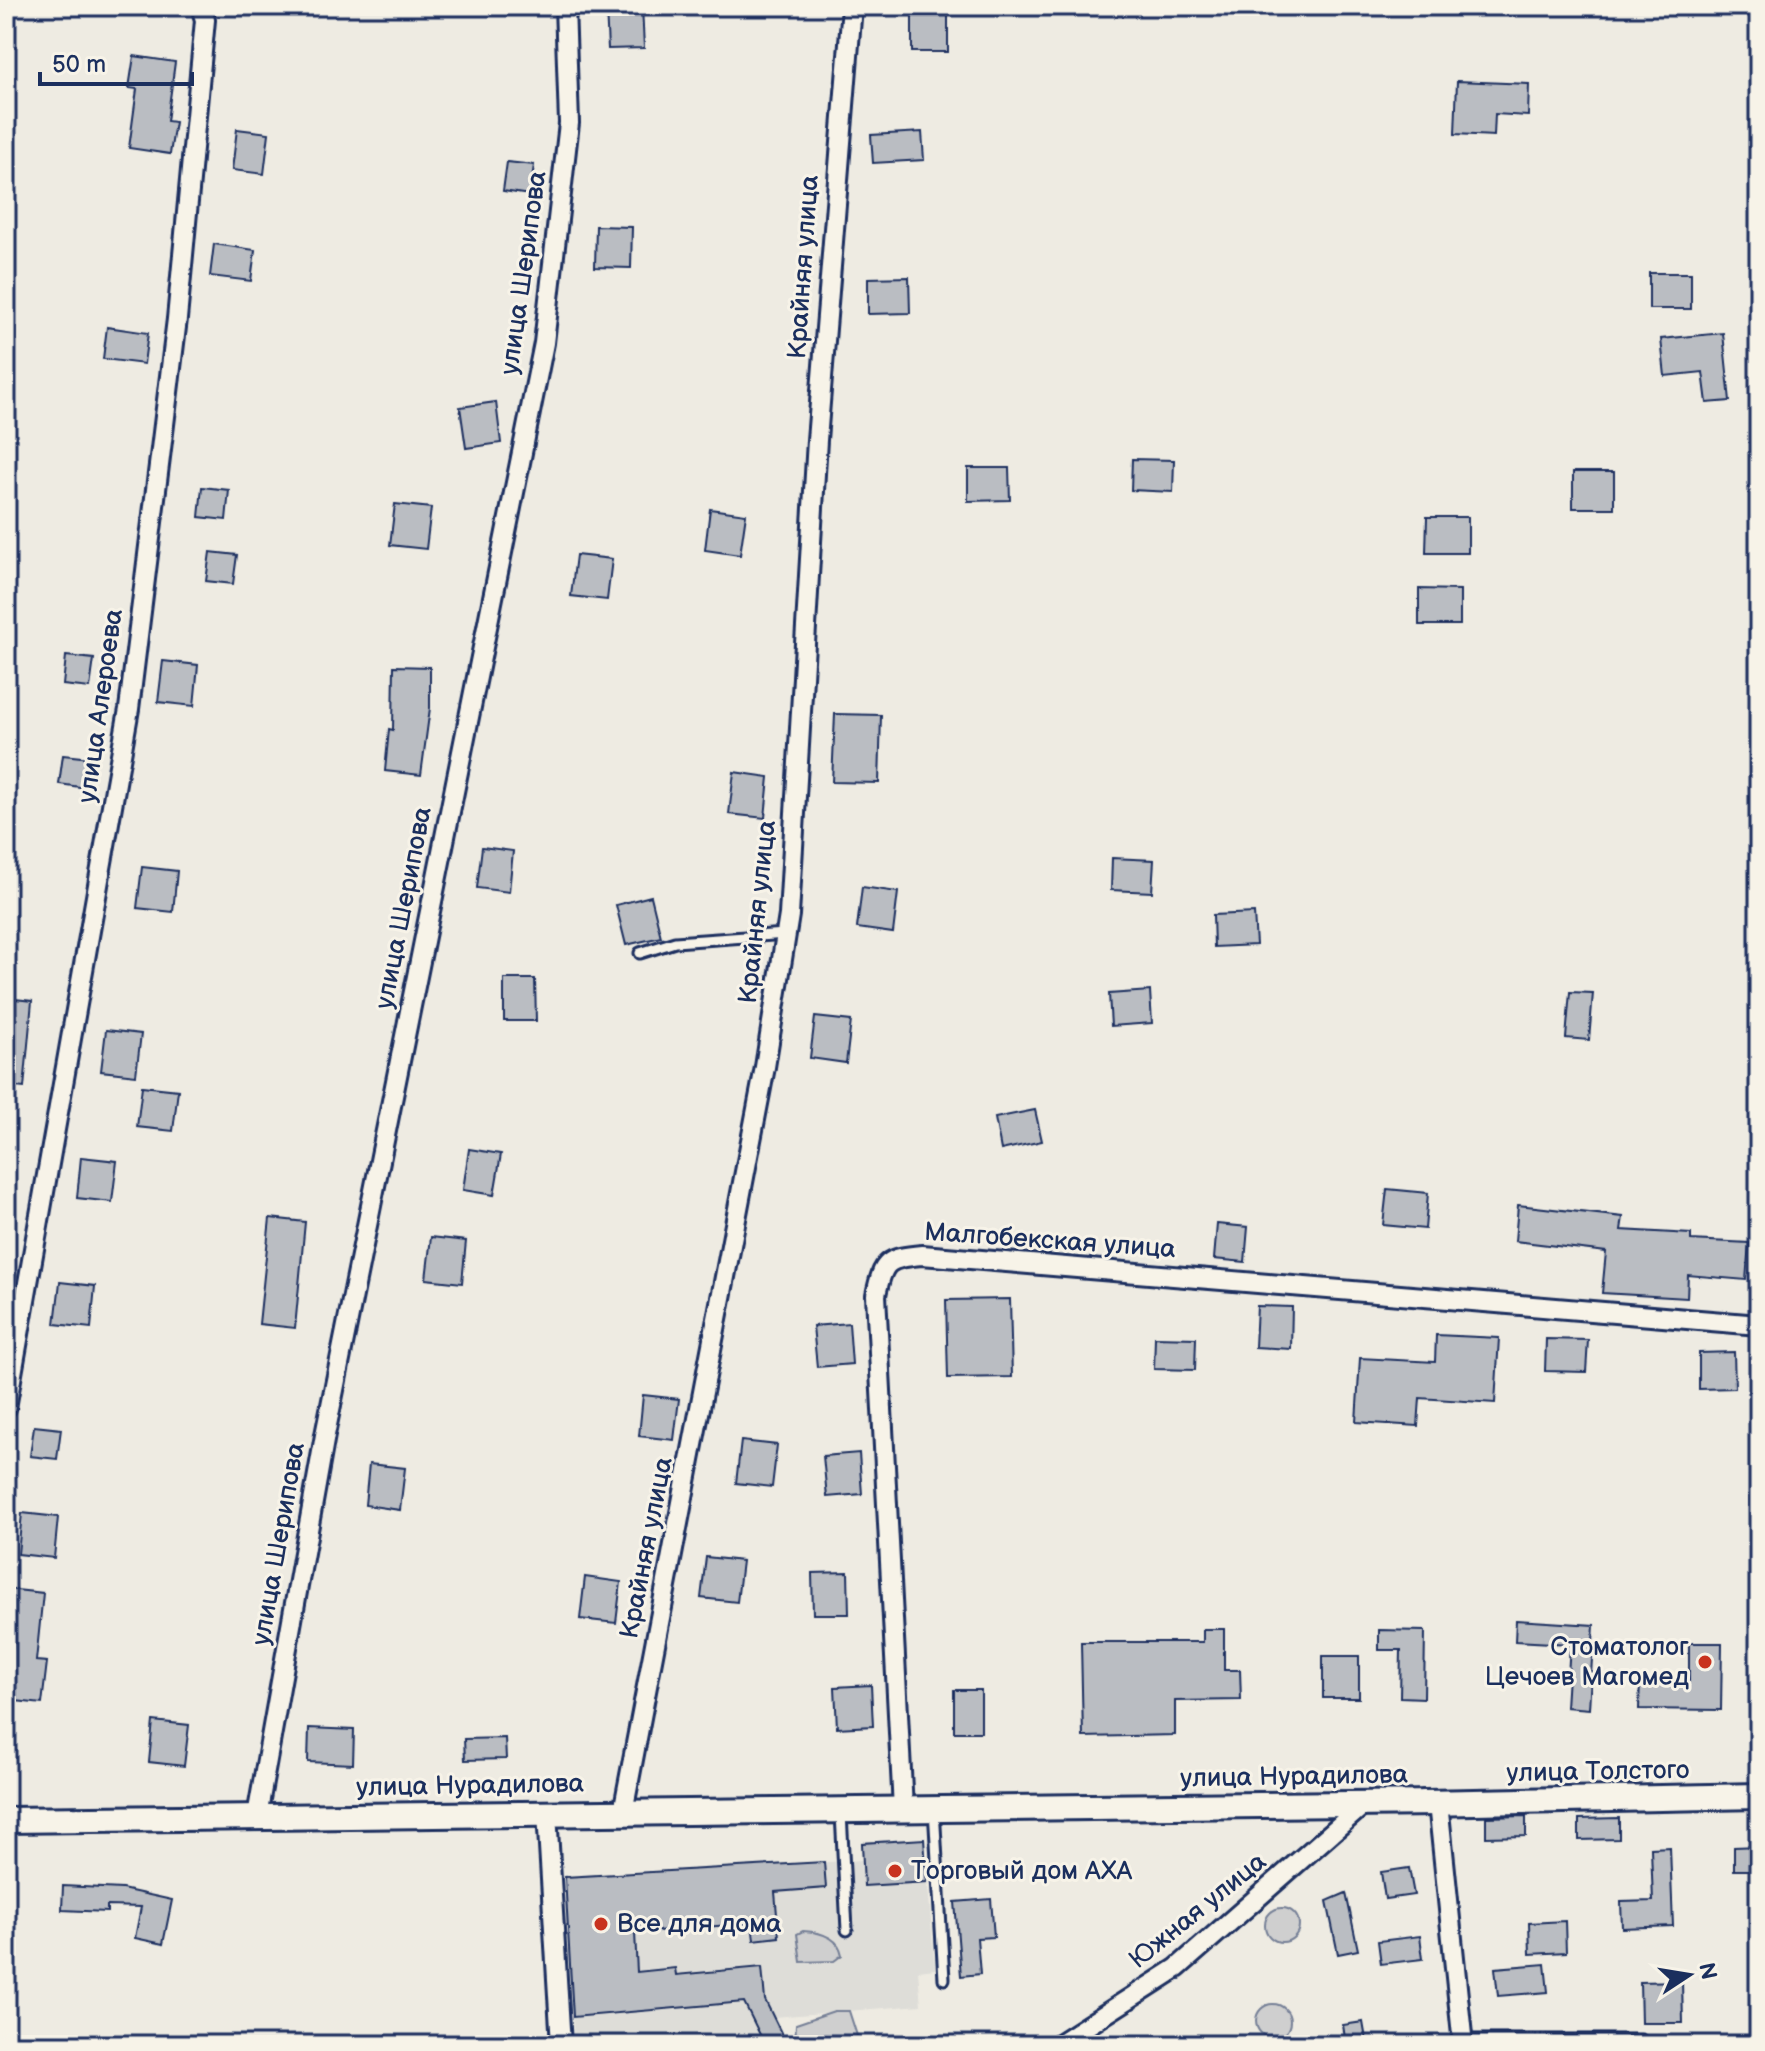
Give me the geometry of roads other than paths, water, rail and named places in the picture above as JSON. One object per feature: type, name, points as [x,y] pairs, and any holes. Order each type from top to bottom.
[{"type":"street","name":"улица Алероева","points":[[6,1408],[129,709],[177,319],[205,20],[201,6]]},
{"type":"street","name":"улица Шерипова","points":[[257,1816],[325,1435],[544,343],[569,123],[565,6]]},
{"type":"street","name":"Крайняя улица","points":[[623,1812],[762,1083],[786,934],[817,440],[852,6]]},
{"type":"street","name":"Малгобекская улица","points":[[903,1809],[876,1295],[881,1269],[895,1257],[922,1255],[1759,1325]]},
{"type":"street","name":"улица Толстого","points":[[1438,1803],[1759,1796]]},
{"type":"street","name":"улица Нурадилова","points":[[6,1820],[1438,1803]]},
{"type":"street","name":"улица Нурадилова","points":[[942,1809],[1438,1803]]},
{"type":"street","points":[[1438,1803],[1463,2042]]},
{"type":"street","name":"Южная улица","points":[[1057,2045],[1177,1968],[1362,1806]]},
{"type":"street","points":[[547,1813],[561,2045]]},
{"type":"lane","points":[[640,953],[675,942],[786,934]]},
{"type":"lane","points":[[942,1809],[944,1979]]},
{"type":"lane","points":[[841,1810],[847,1930]]},
{"type":"lane","points":[[1463,2042],[1641,2040]]},
{"type":"place","name":"Стоматолог Цечоев Магомед","points":[[1705,1662]]},
{"type":"place","name":"Торговый дом АХА","points":[[895,1871]]},
{"type":"place","name":"Все для дома","points":[[601,1924]]}]
